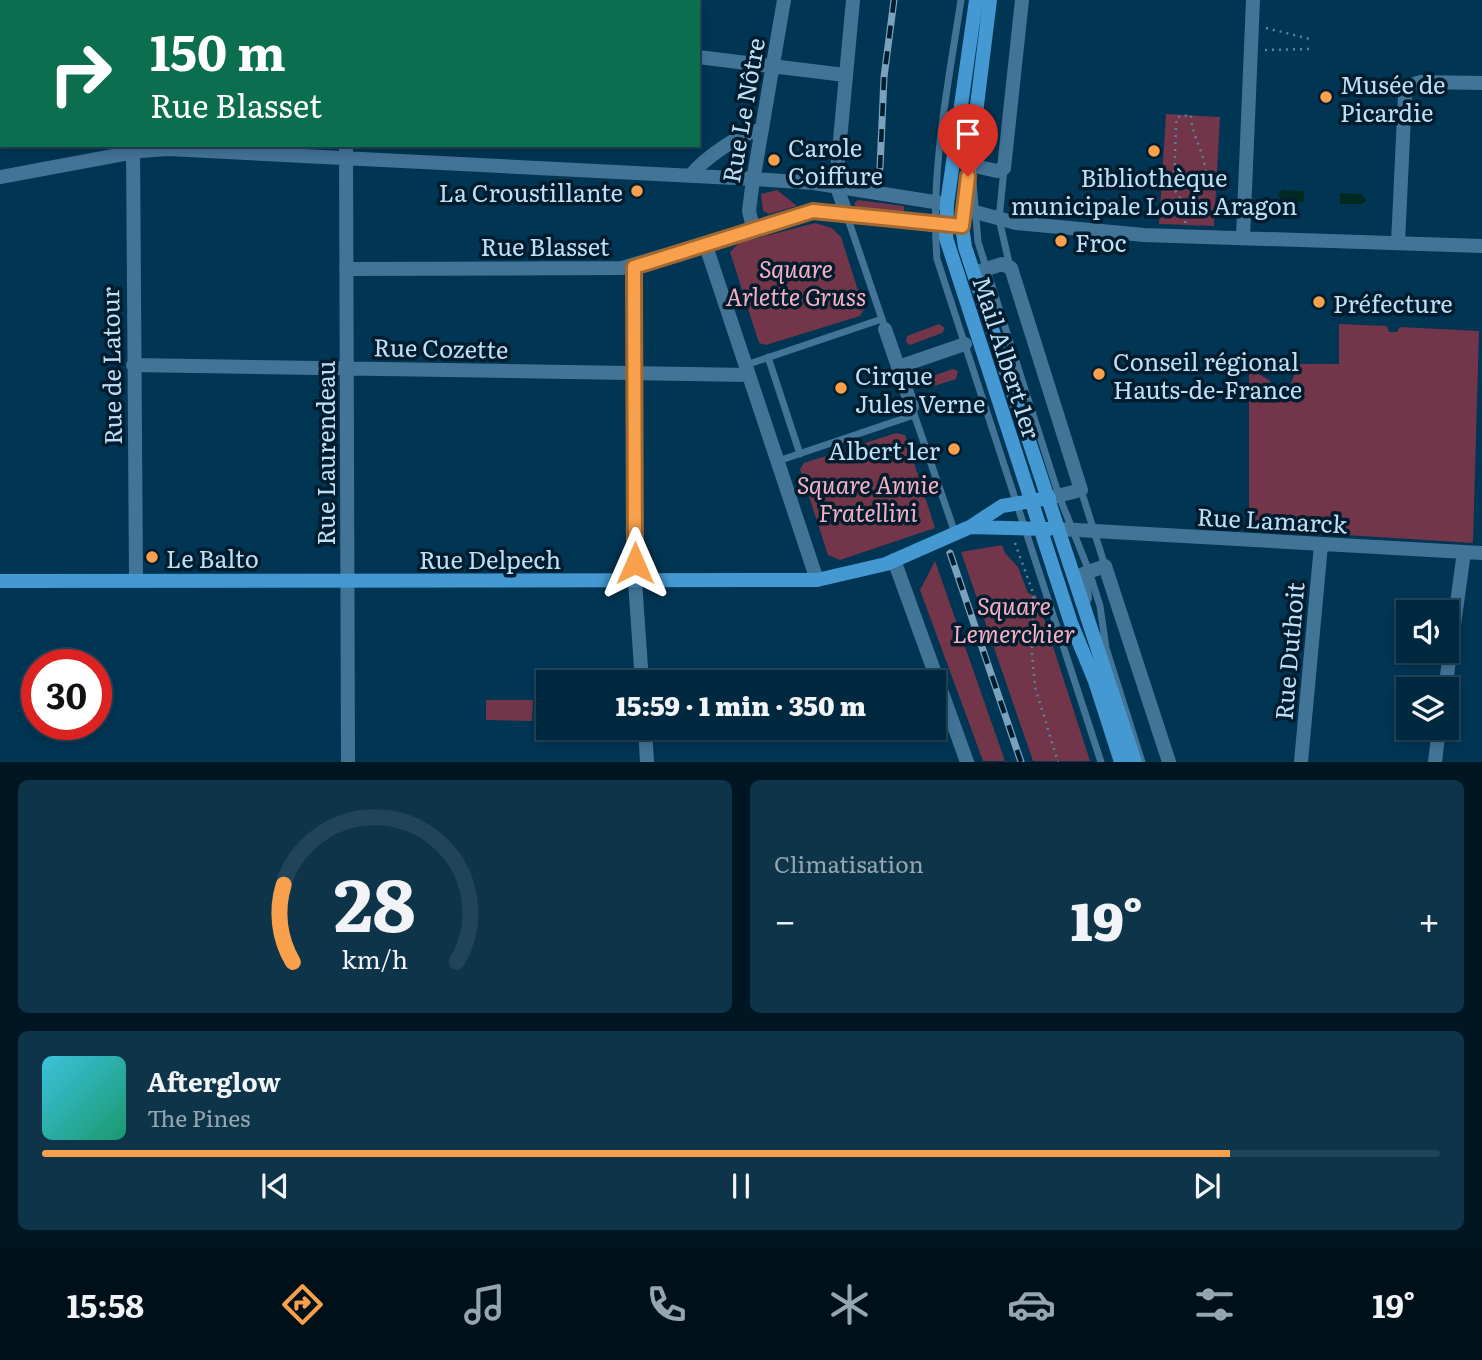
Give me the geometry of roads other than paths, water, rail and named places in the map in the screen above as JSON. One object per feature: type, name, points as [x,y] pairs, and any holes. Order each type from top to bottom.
[{"type":"main road","name":"Mail Albert 1er","points":[[976,0],[941,203],[940,226],[1024,502],[1040,528],[1121,761]]},
{"type":"main road","points":[[940,226],[962,226],[969,210],[971,161],[990,0]]},
{"type":"main road","points":[[941,203],[969,210]]},
{"type":"main road","name":"Mail Albert 1er","points":[[962,226],[981,271],[1066,529],[1097,646],[1135,761]]},
{"type":"main road","points":[[1024,502],[1054,497]]},
{"type":"main road","name":"Rue Delpech","points":[[0,581],[817,580],[861,571],[894,560],[970,527],[1002,506],[1024,502]]},
{"type":"main road","name":"Rue Delpech","points":[[970,527],[1040,528]]},
{"type":"main road","points":[[1040,528],[1066,529]]},
{"type":"street","name":"Rue Le Nôtre","points":[[753,227],[749,211],[784,0]]},
{"type":"street","points":[[847,216],[837,187],[853,0]]},
{"type":"street","points":[[971,161],[979,167],[997,171],[1004,168],[1022,0]]},
{"type":"street","points":[[1243,237],[1253,0]]},
{"type":"street","points":[[700,57],[845,75]]},
{"type":"street","points":[[1398,243],[1405,95],[1412,85],[1421,82],[1482,83]]},
{"type":"street","points":[[691,175],[700,164],[751,130],[762,130]]},
{"type":"street","points":[[0,177],[134,149],[346,152],[754,179],[837,187],[941,203]]},
{"type":"street","name":"Rue de Latour","points":[[134,149],[131,167],[136,580]]},
{"type":"street","name":"Rue Laurendeau","points":[[346,152],[348,761]]},
{"type":"street","points":[[969,210],[999,219],[1144,235],[1482,246]]},
{"type":"street","name":"Rue Blasset","points":[[346,269],[634,267],[753,227],[813,211],[940,226]]},
{"type":"street","points":[[705,243],[817,580]]},
{"type":"street","name":"Mail Albert 1er","points":[[981,271],[1002,264],[1011,268],[1081,490]]},
{"type":"street","points":[[634,267],[635,581],[641,670]]},
{"type":"street","points":[[883,324],[913,411]]},
{"type":"street","points":[[898,367],[965,344]]},
{"type":"street","name":"Rue Cozette","points":[[133,365],[634,373],[747,370]]},
{"type":"street","points":[[1054,497],[1081,490]]},
{"type":"street","name":"Rue Lamarck","points":[[1066,529],[1482,553]]},
{"type":"street","name":"Rue Duthoit","points":[[1301,761],[1321,545]]},
{"type":"street","points":[[1447,677],[1464,552]]},
{"type":"street","points":[[894,560],[967,761]]},
{"type":"street","points":[[1089,571],[1105,566]]},
{"type":"street","name":"Mail Albert 1er","points":[[1105,566],[1169,761]]},
{"type":"street","name":"Mail Albert 1er","points":[[1089,571],[1083,574],[1082,584],[1097,646]]},
{"type":"street","points":[[646,740],[647,761]]},
{"type":"street","points":[[1435,761],[1438,740]]},
{"type":"lane","points":[[941,203],[961,0]]},
{"type":"lane","name":"Mail Albert 1er","points":[[1004,168],[999,219],[1011,268]]},
{"type":"lane","points":[[969,210],[978,242],[981,271]]},
{"type":"lane","points":[[747,370],[768,358],[883,324],[847,216]]},
{"type":"lane","points":[[940,226],[937,258],[965,344],[1024,502],[1024,528],[1101,761]]},
{"type":"lane","points":[[768,358],[800,454]]},
{"type":"lane","points":[[778,461],[913,411],[955,533]]},
{"type":"lane","name":"Mail Albert 1er","points":[[1081,490],[1105,566]]},
{"type":"lane","points":[[1066,529],[1089,571],[1100,606],[1106,648],[1142,761]]},
{"type":"railway","points":[[880,168],[884,77],[894,0]]},
{"type":"railway","points":[[950,553],[1021,762]]},
{"type":"place","name":"Musée de Picardie","points":[[1326,97]]},
{"type":"place","name":"Bibliothèque municipale Louis Aragon","points":[[1154,151]]},
{"type":"place","name":"Carole Coiffure","points":[[774,160]]},
{"type":"place","name":"La Croustillante","points":[[637,191]]},
{"type":"place","name":"Froc","points":[[1061,241]]},
{"type":"place","name":"Préfecture","points":[[1319,302]]},
{"type":"place","name":"Conseil régional Hauts-de-France","points":[[1099,374]]},
{"type":"place","name":"Cirque Jules Verne","points":[[841,388]]},
{"type":"place","name":"Albert 1er","points":[[954,449]]},
{"type":"place","name":"Le Balto","points":[[152,557]]},
{"type":"park label","name":"Square Arlette Gruss","points":[[796,281]]},
{"type":"park label","name":"Square Annie Fratellini","points":[[868,497]]},
{"type":"park label","name":"Square Lemerchier","points":[[1014,618]]}]
